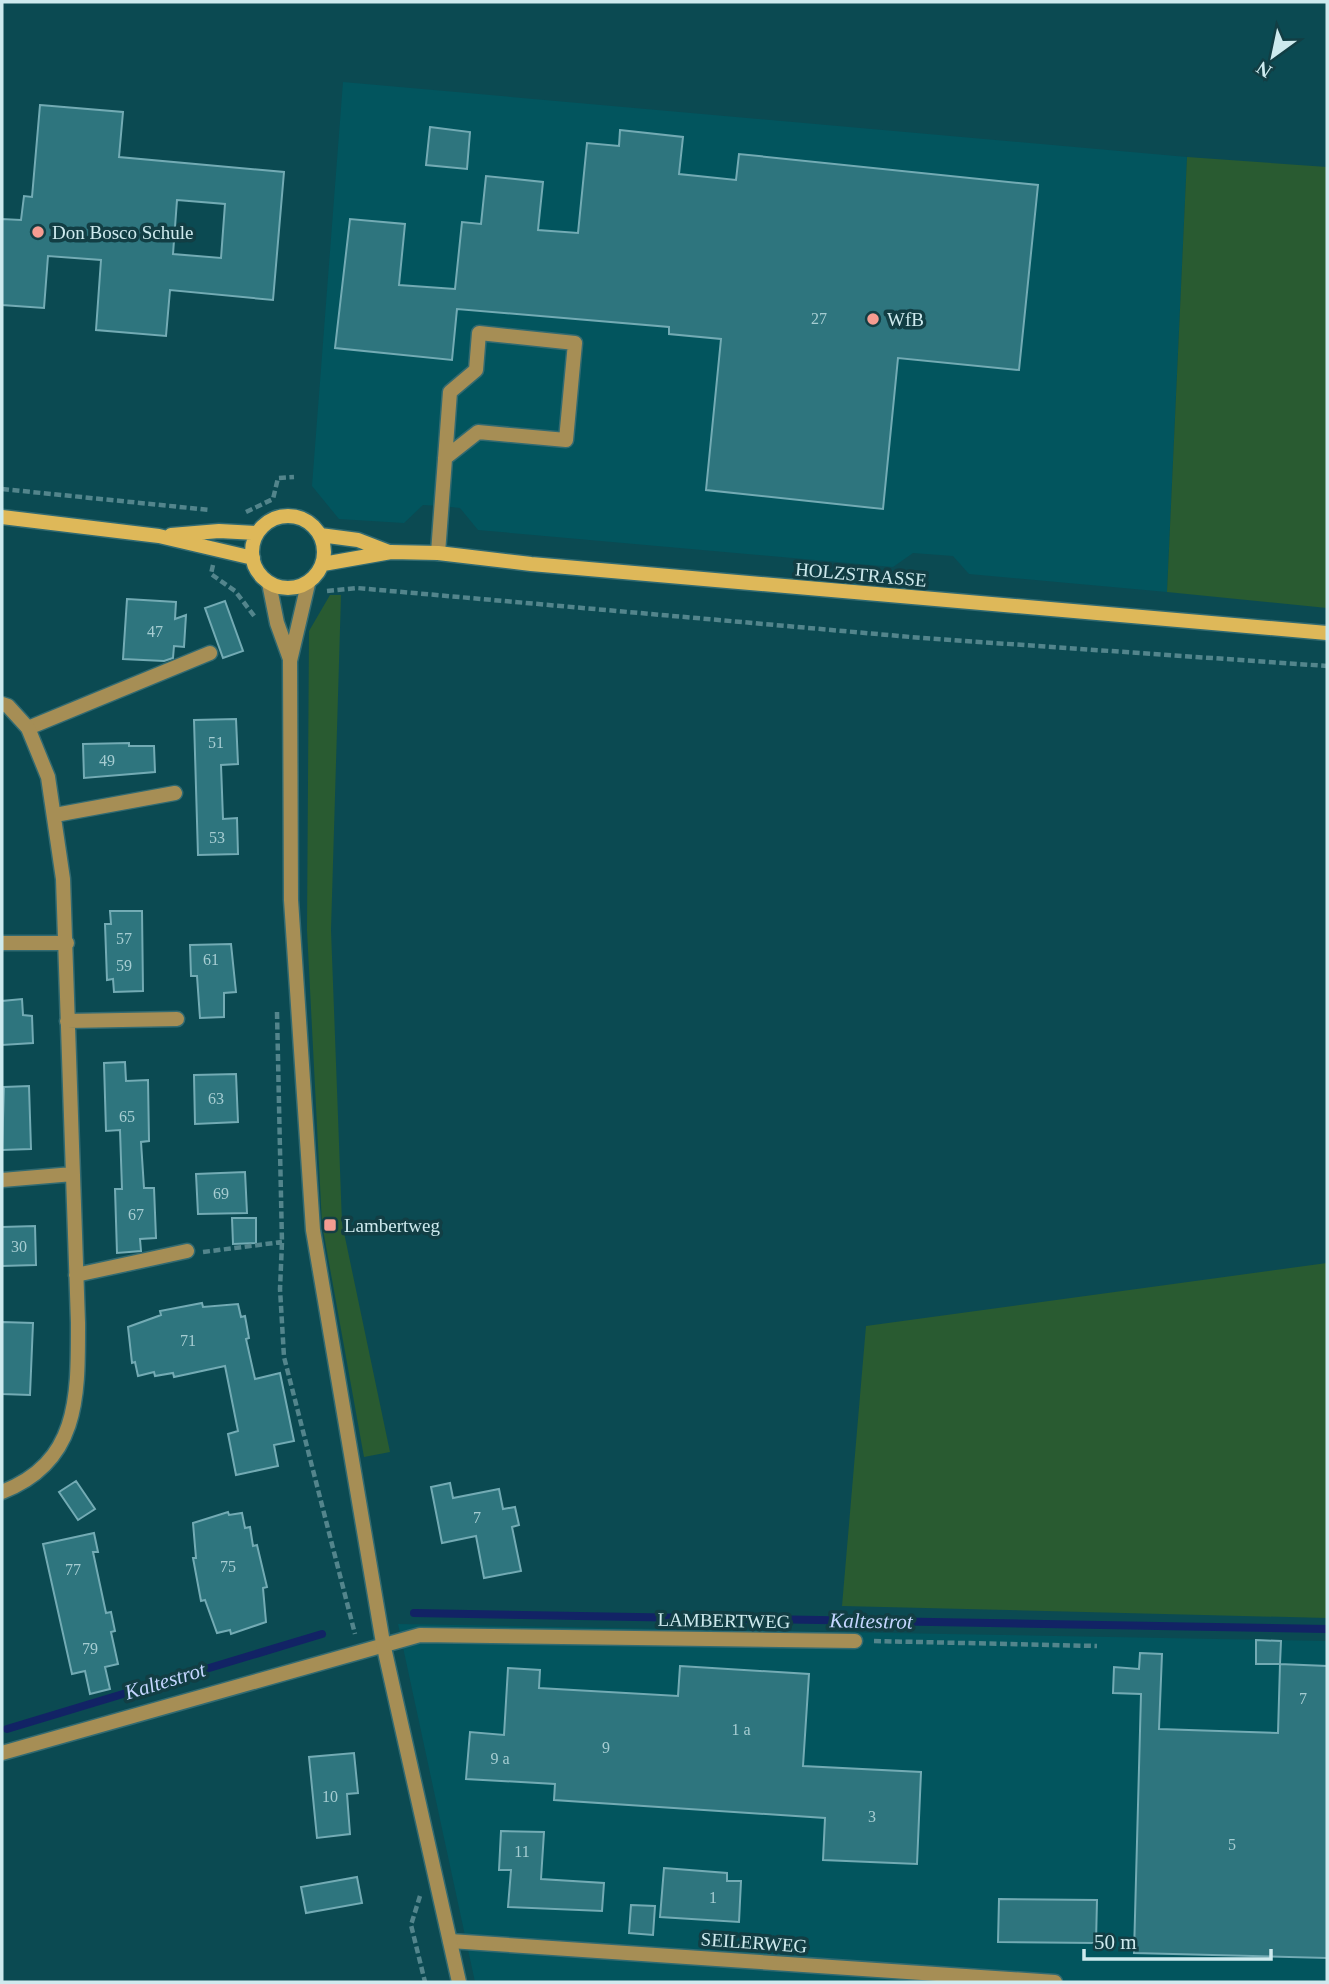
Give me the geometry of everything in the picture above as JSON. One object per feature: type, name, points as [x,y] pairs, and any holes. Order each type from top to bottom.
[{"type":"main road","name":"HOLZSTRASSE","points":[[257,533],[267,523],[290,515],[305,520],[320,535],[358,540],[391,552]]},
{"type":"main road","points":[[2,517],[159,536],[253,558]]},
{"type":"main road","points":[[159,536],[219,531],[257,533],[251,547],[256,569],[269,583],[286,589],[308,583],[323,564],[325,551],[320,535]]},
{"type":"main road","name":"HOLZSTRASSE","points":[[323,564],[391,552],[438,553],[1327,634]]},
{"type":"street","points":[[438,553],[445,458],[450,392],[476,370],[479,333],[575,343],[566,440],[478,432],[445,458]]},
{"type":"street","points":[[269,583],[277,623],[290,661]]},
{"type":"street","points":[[308,583],[290,661],[291,900],[313,1230],[383,1643],[459,1982]]},
{"type":"street","points":[[28,729],[210,653]]},
{"type":"street","points":[[2,704],[8,706],[28,729],[48,777],[55,815],[67,943],[78,1377],[73,1415],[63,1443],[46,1464],[19,1485],[2,1492]]},
{"type":"street","points":[[55,815],[175,793]]},
{"type":"street","points":[[2,943],[67,943]]},
{"type":"street","points":[[68,1021],[177,1018]]},
{"type":"street","points":[[2,1180],[74,1174]]},
{"type":"street","points":[[76,1275],[187,1251]]},
{"type":"street","name":"LAMBERTWEG","points":[[2,1753],[383,1643],[420,1635],[855,1641]]},
{"type":"street","name":"SEILERWEG","points":[[450,1941],[1055,1982]]},
{"type":"path","points":[[2,489],[222,511]]},
{"type":"path","points":[[357,588],[922,638],[1327,666]]},
{"type":"path","points":[[187,1251],[198,1253],[282,1241]]},
{"type":"path","points":[[855,1641],[1097,1646]]},
{"type":"shaded area","points":[[343,82],[1187,157],[1167,592],[969,574],[953,556],[913,553],[893,567],[478,530],[460,508],[441,506],[423,505],[404,523],[339,519],[312,486]]},
{"type":"shaded area","points":[[398,1624],[1327,1641],[1327,1982],[475,1982]]},
{"type":"green space","points":[[1187,157],[1327,167],[1327,608],[1167,592]]},
{"type":"green space","points":[[330,595],[341,595],[331,930],[342,1223],[390,1452],[364,1457],[322,1224],[307,930],[309,631]]},
{"type":"green space","points":[[1327,1263],[1327,1618],[842,1606],[866,1326]]},
{"type":"building","name":"Don Bosco Schule","points":[[40,105],[123,112],[119,157],[284,172],[273,300],[170,290],[166,336],[96,330],[101,260],[48,256],[44,308],[2,305],[2,219],[21,220],[24,196],[32,197]],"holes":[[[177,200],[225,204],[221,258],[173,254]]]},
{"type":"building","points":[[430,127],[470,132],[467,169],[426,165]]},
{"type":"building","name":"WfB","points":[[620,130],[683,137],[679,174],[736,180],[739,154],[1038,185],[1019,370],[898,358],[883,509],[706,490],[721,339],[669,334],[669,327],[457,309],[452,360],[335,348],[350,219],[405,224],[399,285],[455,289],[462,222],[481,224],[486,176],[543,182],[538,230],[578,233],[587,143],[619,146]]},
{"type":"building","points":[[127,599],[176,602],[175,619],[186,615],[184,647],[174,646],[173,658],[164,661],[123,659]]},
{"type":"building","points":[[225,601],[243,651],[223,658],[205,608]]},
{"type":"building","points":[[236,719],[238,764],[221,765],[223,819],[237,818],[238,854],[198,855],[194,720]]},
{"type":"building","points":[[129,743],[129,746],[154,746],[155,772],[84,778],[83,744]]},
{"type":"building","points":[[110,911],[142,911],[143,991],[114,992],[113,979],[107,980],[105,924],[111,924]]},
{"type":"building","points":[[231,944],[236,992],[224,993],[224,1017],[200,1018],[197,976],[191,976],[190,945]]},
{"type":"building","points":[[22,999],[23,1015],[32,1016],[33,1043],[2,1045],[2,1001]]},
{"type":"building","points":[[125,1062],[126,1081],[148,1080],[149,1141],[141,1142],[144,1188],[154,1188],[156,1238],[140,1239],[141,1251],[117,1253],[115,1189],[122,1189],[120,1130],[106,1131],[104,1063]]},
{"type":"building","points":[[236,1074],[238,1122],[195,1124],[194,1075]]},
{"type":"building","points":[[29,1086],[31,1149],[2,1150],[4,1087]]},
{"type":"building","points":[[245,1172],[247,1213],[198,1214],[196,1174]]},
{"type":"building","points":[[232,1218],[256,1218],[256,1243],[233,1244]]},
{"type":"building","points":[[35,1226],[36,1265],[2,1266],[2,1227]]},
{"type":"building","points":[[202,1303],[203,1307],[238,1304],[241,1317],[245,1316],[249,1338],[246,1339],[255,1379],[280,1373],[294,1441],[274,1445],[278,1466],[236,1475],[228,1434],[238,1431],[225,1366],[174,1377],[173,1373],[155,1376],[154,1372],[138,1376],[135,1362],[132,1363],[128,1327],[161,1315],[160,1311]]},
{"type":"building","points":[[2,1322],[33,1323],[30,1395],[2,1394]]},
{"type":"building","points":[[76,1481],[95,1509],[78,1520],[59,1492]]},
{"type":"building","points":[[450,1483],[453,1498],[499,1489],[503,1509],[515,1507],[519,1525],[512,1527],[521,1571],[484,1578],[476,1536],[442,1543],[431,1487]]},
{"type":"building","points":[[228,1512],[229,1515],[242,1513],[245,1528],[250,1527],[253,1546],[257,1545],[267,1587],[263,1588],[266,1622],[231,1634],[230,1630],[217,1633],[205,1600],[201,1601],[193,1558],[196,1558],[193,1523]]},
{"type":"building","points":[[94,1533],[98,1552],[93,1552],[106,1613],[111,1612],[115,1631],[111,1632],[118,1664],[105,1667],[110,1689],[90,1694],[85,1671],[72,1674],[43,1544]]},
{"type":"building","points":[[1256,1640],[1281,1641],[1280,1664],[1256,1664]]},
{"type":"building","points":[[1140,1653],[1162,1654],[1159,1729],[1278,1733],[1280,1664],[1327,1666],[1327,1958],[1134,1953],[1141,1694],[1113,1693],[1114,1667],[1139,1669]]},
{"type":"building","points":[[680,1666],[809,1674],[803,1766],[921,1772],[917,1864],[823,1860],[825,1818],[554,1800],[555,1784],[466,1779],[470,1732],[504,1735],[508,1668],[540,1670],[539,1688],[678,1696]]},
{"type":"building","points":[[354,1753],[358,1793],[347,1794],[350,1834],[317,1838],[309,1757]]},
{"type":"building","points":[[501,1831],[544,1832],[541,1879],[604,1883],[602,1911],[508,1907],[511,1870],[499,1870]]},
{"type":"building","points":[[664,1868],[727,1873],[727,1881],[741,1881],[739,1922],[660,1917]]},
{"type":"building","points":[[357,1877],[362,1903],[306,1913],[301,1887]]},
{"type":"building","points":[[999,1899],[1097,1900],[1096,1943],[998,1942]]},
{"type":"building","points":[[631,1905],[655,1906],[653,1935],[629,1933]]},
{"type":"waterway","name":"Kaltestrot","points":[[414,1613],[1327,1629]]},
{"type":"waterway","name":"Kaltestrot","points":[[7,1729],[322,1634]]},
{"type":"place","name":"Don Bosco Schule","points":[[38,232]]},
{"type":"place","name":"WfB","points":[[873,319]]},
{"type":"place","name":"Lambertweg","points":[[330,1225]]}]
